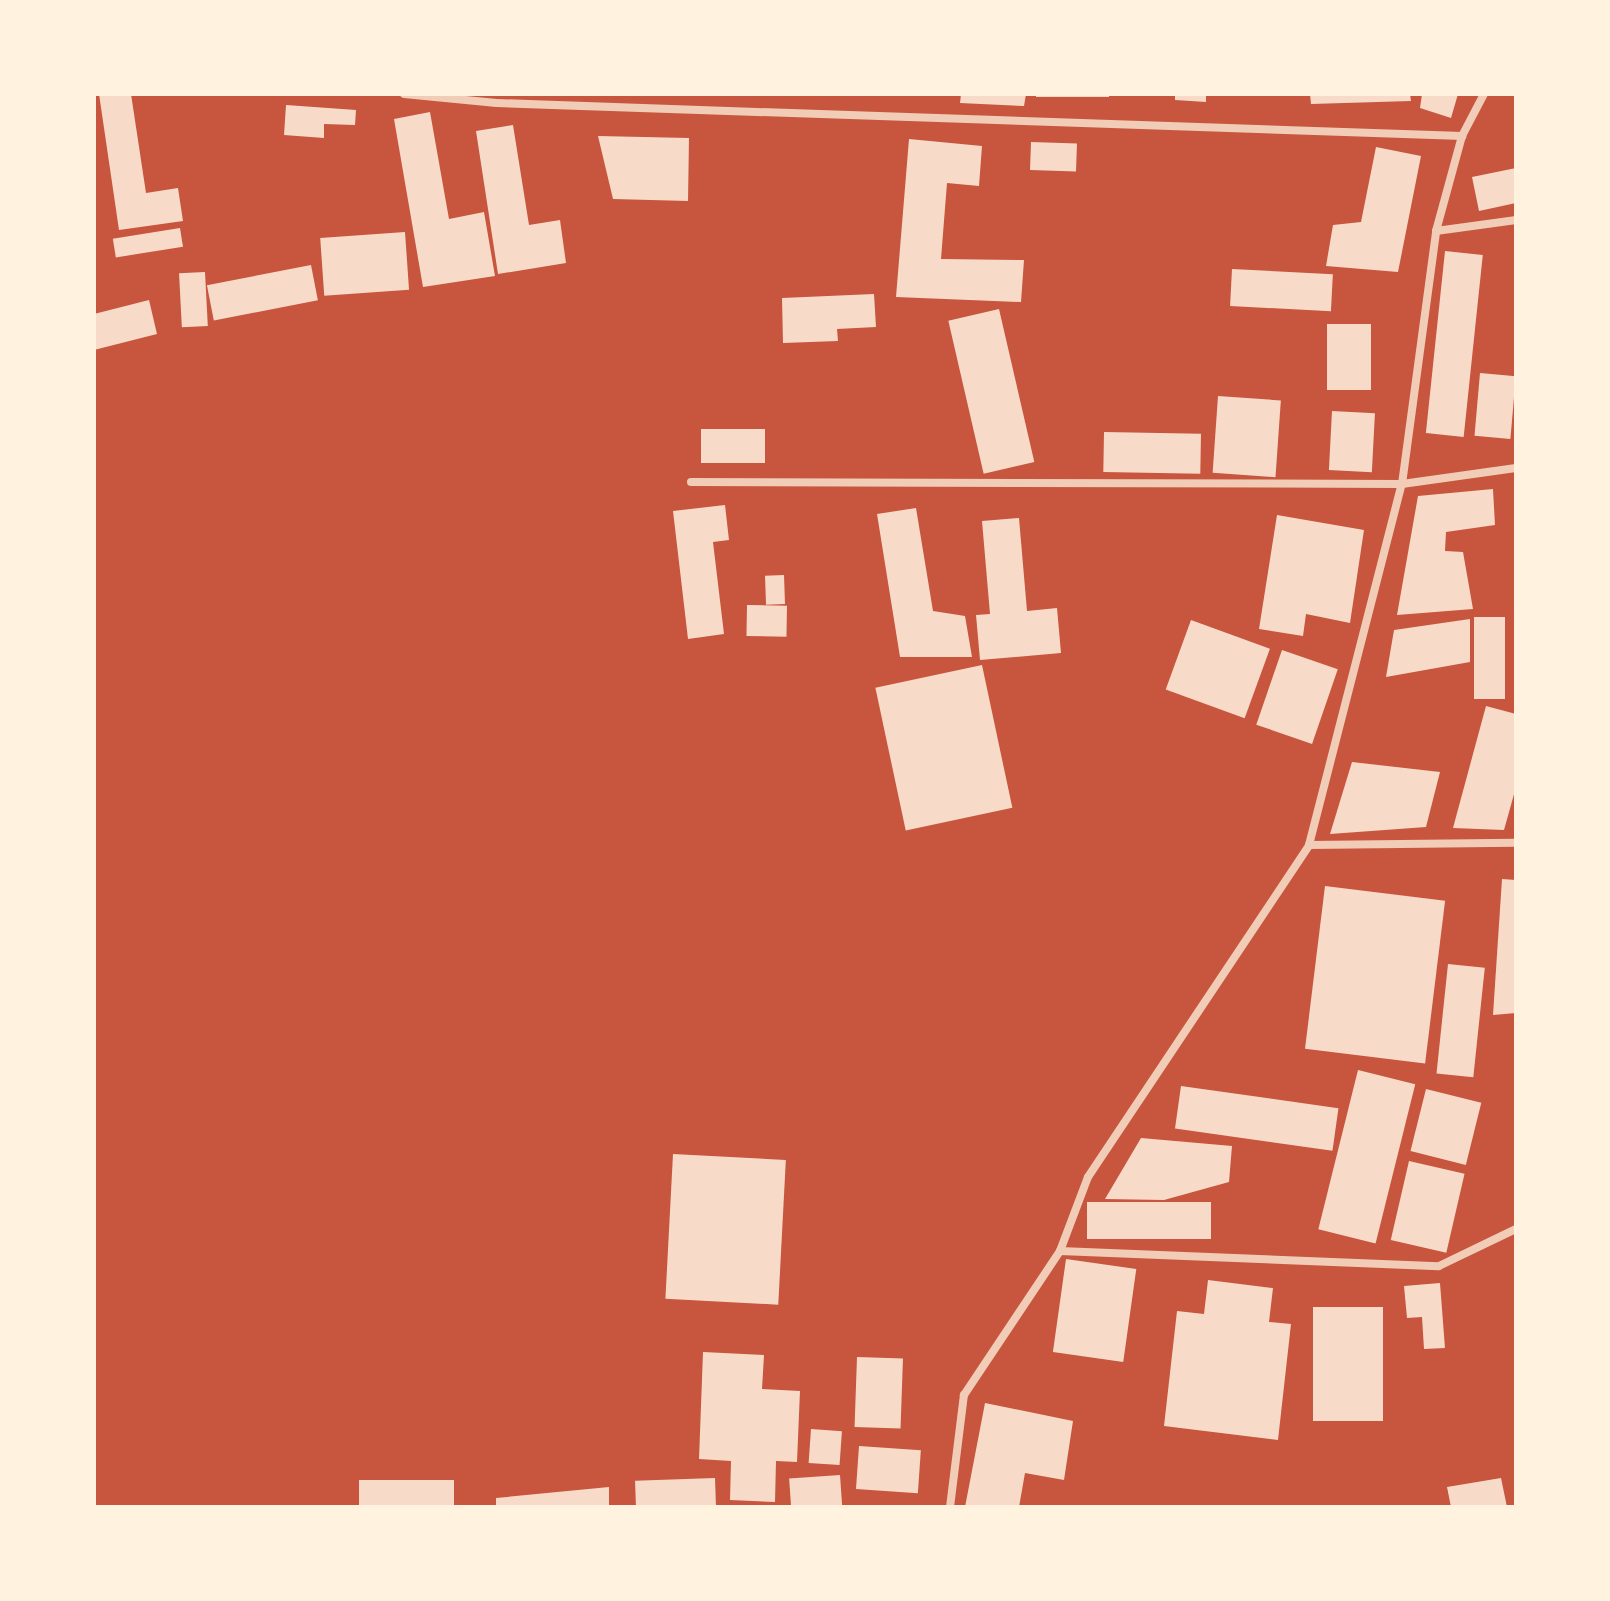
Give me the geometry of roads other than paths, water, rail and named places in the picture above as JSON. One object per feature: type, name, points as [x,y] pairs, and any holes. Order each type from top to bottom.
[{"type":"street","points":[[404,94],[497,103],[1462,136]]},
{"type":"street","points":[[950,1507],[964,1395],[1060,1251],[1088,1177],[1309,845],[1402,484],[1436,231],[1462,136],[1484,94]]},
{"type":"street","points":[[1436,231],[1516,220]]},
{"type":"street","points":[[691,482],[1402,484],[1516,468]]},
{"type":"street","points":[[1309,845],[1516,843]]},
{"type":"street","points":[[1060,1251],[1439,1266],[1516,1229]]}]
